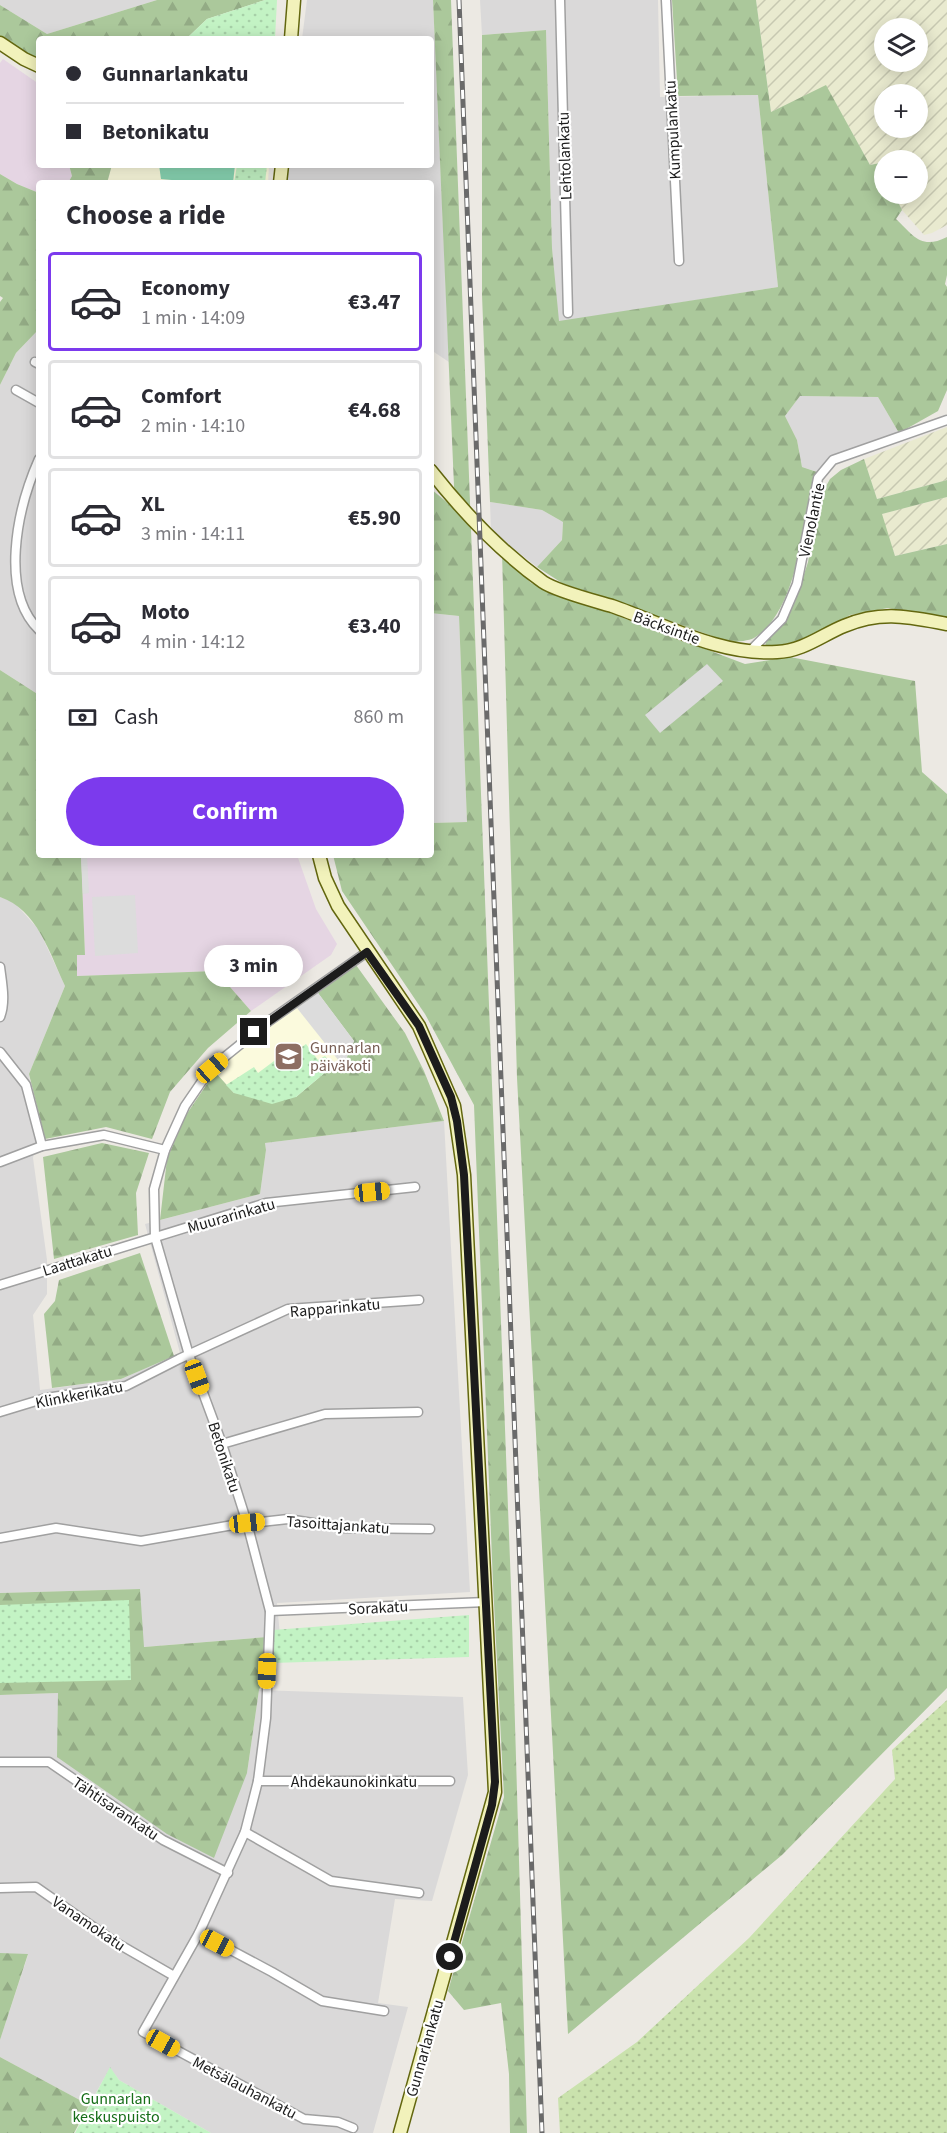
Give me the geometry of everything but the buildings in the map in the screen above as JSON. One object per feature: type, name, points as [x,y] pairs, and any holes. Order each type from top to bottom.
[{"type":"street","points":[[291,36],[294,0]]},
{"type":"street","name":"Lehtolankatu","points":[[560,0],[568,313]]},
{"type":"street","name":"Kumpulankatu","points":[[666,0],[679,261]]},
{"type":"street","points":[[0,43],[36,65]]},
{"type":"street","points":[[16,390],[36,401]]},
{"type":"street","name":"Vienolantie","points":[[749,652],[782,619],[797,584],[818,478],[825,469],[833,460],[947,420]]},
{"type":"street","points":[[7,540],[17,508],[36,466]]},
{"type":"street","name":"Bäcksintie","points":[[434,475],[480,529],[545,584],[706,641],[749,652],[778,652],[800,648],[845,626],[872,617],[898,615],[947,624]]},
{"type":"street","points":[[17,614],[27,624],[36,628]]},
{"type":"street","name":"Gunnarlankatu","points":[[320,858],[325,878],[338,906],[419,1026],[456,1113],[464,1175],[495,1792],[400,2133]]},
{"type":"street","name":"Betonikatu","points":[[143,2032],[198,1933],[228,1873],[245,1832],[258,1781],[266,1718],[270,1611],[247,1523],[222,1444],[189,1354],[155,1237],[154,1189],[165,1150],[185,1106],[212,1068],[269,1021],[367,952]]},
{"type":"street","points":[[0,967],[3,986],[3,1010],[0,1017]]},
{"type":"street","points":[[0,1052],[26,1085],[42,1146]]},
{"type":"street","points":[[0,1162],[42,1146],[104,1135],[165,1150]]},
{"type":"street","name":"Muurarinkatu","points":[[155,1237],[266,1203],[415,1187]]},
{"type":"street","name":"Laattakatu","points":[[0,1285],[155,1237]]},
{"type":"street","name":"Rapparinkatu","points":[[189,1354],[288,1309],[419,1300]]},
{"type":"street","name":"Klinkkerikatu","points":[[0,1412],[46,1398],[126,1386],[189,1354]]},
{"type":"street","points":[[222,1444],[325,1414],[418,1412]]},
{"type":"street","name":"Tasoittajankatu","points":[[0,1538],[56,1528],[141,1541],[247,1523],[288,1519],[344,1528],[430,1529]]},
{"type":"street","name":"Sorakatu","points":[[270,1611],[486,1602]]},
{"type":"street","name":"Tähtisarankatu","points":[[0,1762],[49,1762],[163,1840],[228,1873]]},
{"type":"street","name":"Ahdekaunokinkatu","points":[[258,1781],[450,1781]]},
{"type":"street","points":[[245,1832],[331,1881],[419,1893]]},
{"type":"street","name":"Vanamokatu","points":[[0,1888],[36,1887],[115,1942],[174,1976]]},
{"type":"street","points":[[198,1933],[322,2001],[384,2011]]},
{"type":"street","name":"Metsälauhankatu","points":[[143,2032],[304,2119],[338,2122],[353,2128]]},
{"type":"shaded area","points":[[0,0],[157,0],[47,34],[0,5]]},
{"type":"shaded area","points":[[307,0],[433,0],[449,362],[434,352],[434,180],[282,180],[284,168],[434,168],[434,36],[302,36]]},
{"type":"shaded area","points":[[480,0],[658,0],[660,97],[758,95],[778,287],[558,322],[552,248],[546,30],[482,35]]},
{"type":"shaded area","points":[[756,0],[947,0],[947,225],[924,235],[899,204],[928,204],[928,150],[874,150],[874,164],[870,165],[826,86],[771,112]]},
{"type":"shaded area","points":[[3,59],[36,82],[36,168],[70,168],[72,176],[70,180],[36,180],[36,192],[0,174],[0,63]]},
{"type":"shaded area","points":[[111,168],[269,168],[268,180],[108,180]]},
{"type":"shaded area","points":[[36,332],[36,693],[0,670],[0,385],[16,353]]},
{"type":"shaded area","points":[[800,396],[878,397],[899,433],[830,458],[817,472],[802,467],[797,440],[785,416]]},
{"type":"shaded area","points":[[947,427],[947,480],[877,499],[864,459]]},
{"type":"shaded area","points":[[947,497],[947,544],[895,556],[881,514]]},
{"type":"shaded area","points":[[490,502],[542,510],[563,522],[562,540],[537,567],[491,531]]},
{"type":"shaded area","points":[[434,613],[459,616],[467,822],[434,823]]},
{"type":"shaded area","points":[[707,664],[723,681],[660,733],[645,715]]},
{"type":"shaded area","points":[[81,858],[298,858],[316,909],[337,944],[331,955],[251,1011],[216,971],[77,976],[77,955],[85,954]]},
{"type":"shaded area","points":[[81,858],[87,858],[89,893],[83,894]]},
{"type":"shaded area","points":[[135,895],[138,953],[95,956],[92,897]]},
{"type":"shaded area","points":[[0,897],[13,901],[39,930],[65,986],[29,1074],[37,1138],[33,1158],[47,1260],[47,1294],[33,1315],[40,1390],[121,1379],[180,1353],[145,1224],[260,1194],[265,1143],[444,1121],[470,1592],[277,1603],[280,1636],[143,1647],[140,1589],[0,1593]]},
{"type":"shaded area","name":"Gunnarlan päiväkoti","points":[[318,993],[343,1066],[234,1093],[215,1072],[242,1047]]},
{"type":"shaded area","points":[[318,993],[354,1041],[343,1066],[297,1008]]},
{"type":"shaded area","points":[[259,1690],[463,1697],[468,1775],[432,1901],[395,1899],[378,2003],[408,2007],[373,2133],[211,2133],[119,2080],[110,2068],[89,2105],[0,2057],[0,2040],[28,1955],[0,1953],[0,1695],[58,1693],[247,1773]]},
{"type":"green space","points":[[157,0],[265,0],[207,19],[189,36],[36,36],[36,57],[13,48],[0,37],[0,5],[47,34]]},
{"type":"green space","points":[[265,0],[277,0],[275,36],[189,36],[207,19]]},
{"type":"green space","points":[[433,0],[451,0],[511,1587],[527,2133],[510,2133],[509,2074],[501,2003],[464,2010],[448,1991],[504,1797],[474,1105],[425,1014],[342,891],[334,858],[434,858],[434,823],[467,822],[459,616],[434,613],[434,492],[455,509]]},
{"type":"green space","points":[[672,0],[756,0],[771,112],[826,85],[870,165],[874,164],[874,204],[899,204],[902,210],[896,219],[913,236],[924,242],[938,241],[947,237],[945,284],[947,287],[947,390],[938,411],[899,433],[878,397],[800,396],[785,416],[797,440],[802,467],[817,472],[813,481],[796,567],[780,609],[768,626],[754,638],[732,643],[562,583],[537,567],[562,540],[563,522],[542,510],[490,502],[482,295],[482,35],[546,30],[552,248],[559,321],[778,287],[758,95],[678,96]]},
{"type":"green space","points":[[70,168],[111,168],[108,180],[70,180],[72,176]]},
{"type":"green space","points":[[159,168],[235,168],[233,180],[161,179]]},
{"type":"green space","points":[[236,168],[267,168],[265,180],[234,180]]},
{"type":"green space","points":[[0,174],[36,192],[36,332],[16,353],[0,385],[0,302],[3,298],[0,296]]},
{"type":"green space","points":[[864,459],[877,499],[947,480],[947,497],[882,514],[895,556],[947,544],[947,619],[888,608],[850,615],[807,639],[765,648],[766,641],[780,627],[795,602],[808,562],[820,497],[830,479],[841,470]]},
{"type":"green space","points":[[502,553],[531,583],[745,664],[790,657],[915,681],[922,772],[947,794],[947,1688],[782,1855],[568,2034],[517,1078]]},
{"type":"green space","points":[[0,670],[36,693],[36,858],[81,858],[85,955],[77,955],[77,976],[216,971],[251,1011],[208,1048],[170,1092],[152,1139],[106,1127],[45,1139],[29,1074],[65,986],[48,947],[33,922],[24,911],[0,897]]},
{"type":"green space","points":[[356,965],[405,1033],[424,1071],[444,1121],[265,1143],[260,1194],[160,1220],[167,1159],[186,1115],[215,1072],[234,1093],[296,1097],[333,1066],[343,1066],[354,1041],[318,993]]},
{"type":"green space","points":[[306,1044],[318,1060],[325,1056],[333,1066],[296,1097],[272,1104],[234,1093],[226,1085],[254,1067],[258,1073],[282,1055],[285,1059]]},
{"type":"green space","points":[[102,1143],[149,1153],[136,1193],[138,1235],[54,1259],[43,1157]]},
{"type":"green space","points":[[140,1253],[174,1356],[121,1379],[52,1388],[44,1314],[55,1301],[59,1280]]},
{"type":"green space","points":[[140,1589],[144,1647],[280,1636],[259,1690],[247,1773],[214,1858],[167,1834],[57,1757],[58,1693],[0,1695],[0,1593]]},
{"type":"green space","points":[[129,1600],[131,1680],[0,1683],[0,1605]]},
{"type":"green space","points":[[469,1615],[469,1657],[272,1663],[273,1630]]},
{"type":"green space","points":[[947,1700],[947,2133],[560,2133],[558,2098],[637,2042],[749,1938],[895,1779],[892,1750]]},
{"type":"green space","points":[[0,1953],[28,1954],[0,2040]]},
{"type":"green space","points":[[0,2057],[89,2105],[74,2133],[0,2133]]},
{"type":"green space","name":"Gunnarlan keskuspuisto","points":[[110,2067],[119,2080],[211,2133],[75,2133]]},
{"type":"railway","points":[[459,0],[542,2133]]},
{"type":"place","name":"Gunnarlan päiväkoti","points":[[289,1056]]},
{"type":"route","points":[[254,1032],[367,952],[419,1026],[456,1113],[464,1175],[495,1792],[450,1957]]}]
